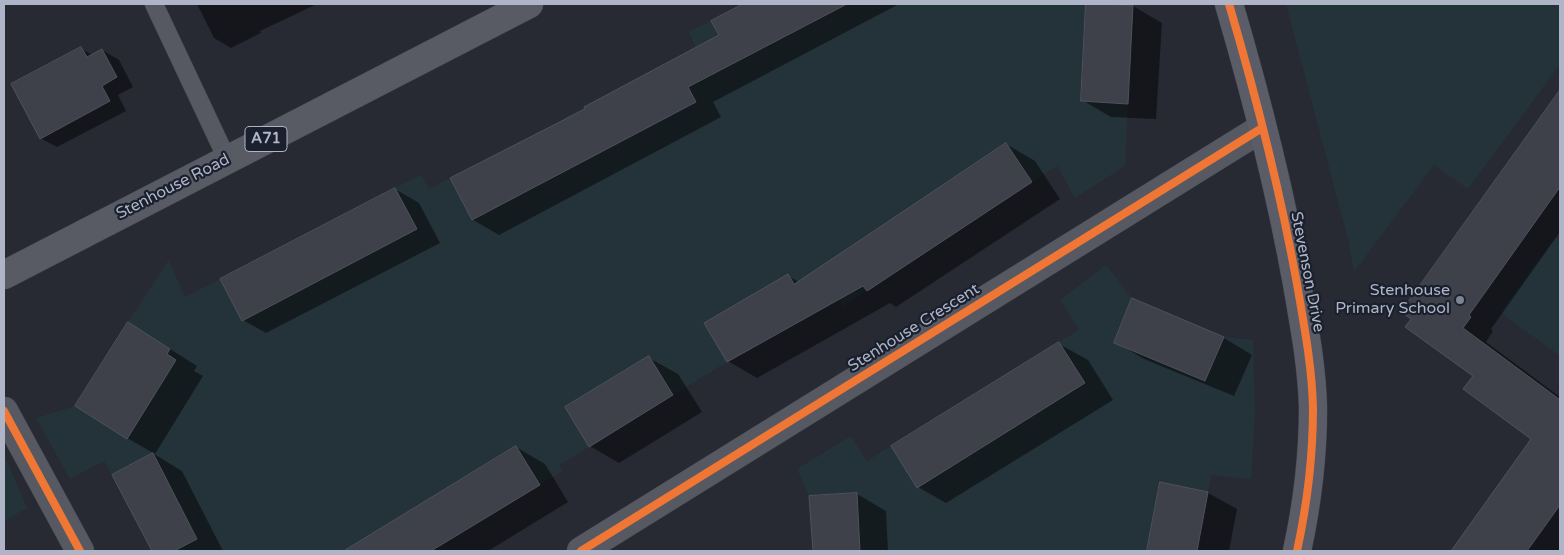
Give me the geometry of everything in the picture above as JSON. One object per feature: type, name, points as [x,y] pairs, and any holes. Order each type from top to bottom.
[{"type":"main road","name":"Stenhouse Road","points":[[4,275],[529,4]]},
{"type":"street","name":"Stevenson Drive","points":[[1229,4],[1287,232],[1306,334],[1312,379],[1313,410],[1309,467],[1303,524],[1297,551]]},
{"type":"street","name":"Stenhouse Crescent","points":[[581,551],[1262,128]]},
{"type":"street","points":[[4,411],[80,551]]},
{"type":"lane","points":[[154,4],[227,159]]},
{"type":"shaded area","points":[[846,4],[1086,4],[1081,101],[1128,104],[1125,166],[1075,198],[1057,166],[1032,182],[1005,143],[841,252],[867,291],[843,307],[839,299],[812,314],[788,274],[705,323],[727,362],[673,395],[649,357],[566,408],[589,447],[559,465],[563,471],[540,485],[516,446],[347,551],[174,551],[197,539],[153,454],[112,475],[104,461],[70,479],[36,418],[75,406],[116,432],[159,386],[176,360],[167,354],[170,349],[128,322],[168,261],[185,297],[220,279],[242,321],[417,229],[395,188],[421,175],[429,189],[450,178],[472,220],[560,175],[538,133],[696,48],[689,32],[711,21],[734,63]]},
{"type":"shaded area","points":[[1286,4],[1560,4],[1560,64],[1468,189],[1434,165],[1354,272],[1349,243]]},
{"type":"shaded area","points":[[1555,237],[1560,241],[1560,356],[1500,312]]},
{"type":"shaded area","points":[[1106,265],[1132,298],[1114,343],[1205,381],[1224,337],[1253,340],[1255,413],[1251,479],[1211,475],[1208,492],[1160,482],[1147,551],[860,551],[857,493],[809,496],[797,469],[851,436],[867,461],[891,446],[917,487],[1085,384],[1059,342],[1079,330],[1060,300]]},
{"type":"shaded area","points":[[7,461],[27,508],[4,521],[4,462]]},
{"type":"building","points":[[743,4],[847,4],[688,87],[696,102],[472,220],[450,178],[585,109],[584,107],[719,35],[711,21]]},
{"type":"building","points":[[1086,4],[1133,5],[1128,104],[1081,101]]},
{"type":"building","points":[[81,47],[87,57],[102,49],[117,77],[102,86],[110,101],[40,139],[11,84]]},
{"type":"building","points":[[1560,90],[1560,187],[1469,315],[1471,317],[1463,328],[1560,398],[1560,505],[1527,551],[1451,551],[1531,439],[1463,389],[1473,376],[1405,327],[1411,319],[1401,312]]},
{"type":"building","points":[[1006,143],[1032,182],[867,291],[863,286],[727,362],[704,323],[788,274],[794,284]]},
{"type":"building","points":[[395,188],[417,229],[242,321],[220,279]]},
{"type":"building","points":[[1132,298],[1224,337],[1205,381],[1114,343]]},
{"type":"building","points":[[128,322],[170,349],[167,354],[176,360],[127,439],[75,406]]},
{"type":"building","points":[[1059,342],[1085,383],[917,488],[891,446]]},
{"type":"building","points":[[649,356],[673,395],[589,447],[565,407]]},
{"type":"building","points":[[516,446],[540,485],[431,551],[344,551]]},
{"type":"building","points":[[153,453],[197,539],[174,551],[152,551],[112,475]]},
{"type":"building","points":[[1160,482],[1208,492],[1197,551],[1147,551]]},
{"type":"building","points":[[857,493],[860,551],[813,551],[809,496]]},
{"type":"cycle path","points":[[1229,4],[1249,73],[1275,178],[1297,284],[1309,361],[1313,408],[1311,462],[1297,551]]},
{"type":"cycle path","points":[[581,551],[1262,128]]},
{"type":"cycle path","points":[[4,411],[80,551]]},
{"type":"place","name":"Stenhouse Primary School","points":[[1460,300]]}]
